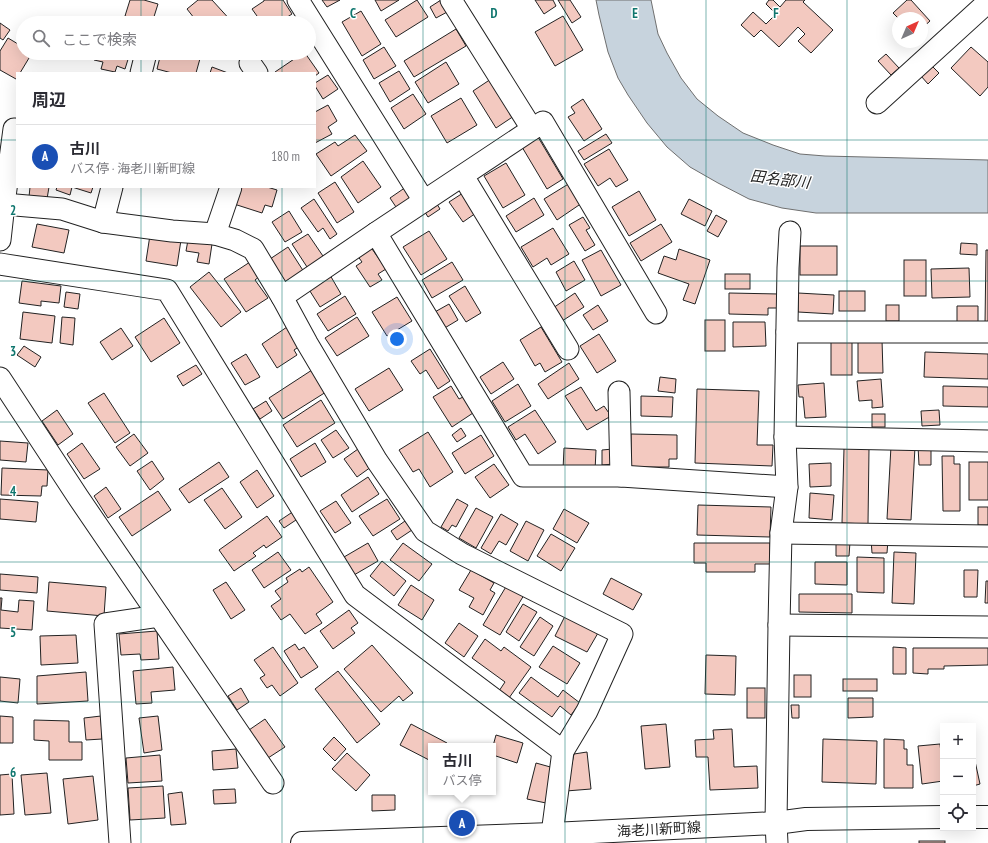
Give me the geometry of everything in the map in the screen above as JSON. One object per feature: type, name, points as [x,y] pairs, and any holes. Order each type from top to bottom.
[{"type":"main road","points":[[976,817],[988,817]]},
{"type":"main road","name":"海老川新町線","points":[[302,843],[398,841],[552,834],[776,833],[806,818],[940,818]]},
{"type":"street","points":[[298,0],[308,16]]},
{"type":"street","points":[[451,0],[532,129]]},
{"type":"street","points":[[877,103],[988,2]]},
{"type":"street","points":[[316,29],[424,201]]},
{"type":"street","points":[[141,72],[144,60]]},
{"type":"street","points":[[282,297],[543,122],[656,313]]},
{"type":"street","points":[[0,240],[4,204],[4,176],[14,129]]},
{"type":"street","points":[[463,176],[568,349]]},
{"type":"street","points":[[103,222],[112,188]]},
{"type":"street","points":[[215,234],[231,188]]},
{"type":"street","points":[[4,204],[62,209],[103,222],[172,231],[215,234],[235,240],[253,249],[377,461],[425,531],[462,554],[622,634],[586,712],[563,751],[552,834]]},
{"type":"street","points":[[776,833],[781,533],[787,487],[785,437],[790,232]]},
{"type":"street","points":[[376,233],[522,476],[621,476],[787,487]]},
{"type":"street","points":[[0,264],[167,290],[356,594],[563,751]]},
{"type":"street","points":[[787,332],[988,332]]},
{"type":"street","points":[[0,378],[78,497],[273,783]]},
{"type":"street","points":[[619,392],[621,476]]},
{"type":"street","points":[[785,437],[988,441]]},
{"type":"street","points":[[781,533],[988,536]]},
{"type":"street","points":[[120,843],[105,624],[160,616]]},
{"type":"street","points":[[779,625],[988,627]]},
{"type":"water","name":"田名部川","points":[[596,0],[651,0],[658,34],[681,78],[697,99],[743,133],[800,154],[825,156],[988,160],[988,213],[816,213],[782,208],[749,199],[718,183],[690,167],[667,147],[647,123],[628,95],[618,78],[608,52]]},
{"type":"building","points":[[130,0],[144,0],[158,4],[154,16],[125,16]]},
{"type":"building","points":[[198,0],[212,0],[227,16],[192,16],[187,9]]},
{"type":"building","points":[[283,0],[292,14],[289,16],[257,16],[252,9],[264,1]]},
{"type":"building","points":[[322,0],[340,0],[327,7]]},
{"type":"building","points":[[375,0],[399,0],[381,11]]},
{"type":"building","points":[[417,0],[428,17],[396,37],[385,20]]},
{"type":"building","points":[[441,0],[449,11],[436,18],[430,7]]},
{"type":"building","points":[[535,0],[553,0],[556,6],[544,14]]},
{"type":"building","points":[[558,0],[570,0],[581,17],[572,23]]},
{"type":"building","points":[[769,0],[773,0],[780,7],[786,0],[805,0],[803,2],[833,30],[811,53],[798,41],[805,34],[798,27],[779,47],[761,30],[754,37],[741,25],[753,12],[766,24],[776,14],[766,4]]},
{"type":"building","points":[[907,0],[911,0],[922,12],[894,12]]},
{"type":"building","points":[[361,11],[381,44],[362,56],[342,22]]},
{"type":"building","points":[[563,16],[583,50],[555,66],[535,32]]},
{"type":"building","points":[[0,23],[10,30],[3,40],[0,38]]},
{"type":"building","points":[[456,29],[466,46],[414,77],[404,61]]},
{"type":"building","points":[[8,38],[16,43],[16,60],[28,60],[21,72],[16,72],[16,79],[0,70],[0,51]]},
{"type":"building","points":[[384,47],[396,66],[374,79],[363,60]]},
{"type":"building","points":[[971,47],[988,62],[988,87],[980,96],[951,68]]},
{"type":"building","points":[[886,54],[899,68],[891,75],[878,61]]},
{"type":"building","points":[[94,60],[128,60],[125,69],[117,66],[115,72],[101,69],[103,62]]},
{"type":"building","points":[[159,60],[200,60],[196,72],[168,72],[157,69]]},
{"type":"building","points":[[293,60],[310,60],[319,73],[316,75],[316,72],[275,72]]},
{"type":"building","points":[[446,62],[459,84],[428,103],[415,82]]},
{"type":"building","points":[[932,66],[939,73],[928,84],[921,76]]},
{"type":"building","points":[[212,67],[225,72],[210,72]]},
{"type":"building","points":[[399,71],[410,89],[390,102],[379,83]]},
{"type":"building","points":[[328,75],[338,89],[323,99],[316,88],[316,82]]},
{"type":"building","points":[[491,79],[514,116],[496,128],[473,91]]},
{"type":"building","points":[[413,94],[426,114],[404,129],[391,108]]},
{"type":"building","points":[[461,98],[477,125],[447,143],[431,116]]},
{"type":"building","points":[[583,99],[602,129],[584,141],[568,117],[575,113],[571,107]]},
{"type":"building","points":[[328,105],[337,121],[328,127],[332,134],[316,142],[316,111]]},
{"type":"building","points":[[606,134],[612,143],[584,160],[578,151]]},
{"type":"building","points":[[355,135],[367,151],[331,176],[316,154],[335,142],[338,146]]},
{"type":"building","points":[[538,137],[563,179],[547,189],[522,147]]},
{"type":"building","points":[[609,149],[628,180],[616,187],[610,178],[598,186],[584,164]]},
{"type":"building","points":[[363,161],[381,187],[358,203],[341,177]]},
{"type":"building","points":[[506,163],[525,195],[503,208],[484,176]]},
{"type":"building","points":[[335,182],[354,212],[337,223],[318,193]]},
{"type":"building","points":[[570,183],[582,203],[557,220],[544,199]]},
{"type":"building","points":[[406,187],[412,197],[396,207],[390,198]]},
{"type":"building","points":[[30,188],[49,188],[47,199],[29,197]]},
{"type":"building","points":[[57,188],[72,188],[70,195],[56,190]]},
{"type":"building","points":[[75,188],[93,188],[91,193]]},
{"type":"building","points":[[239,188],[270,188],[277,190],[272,207],[265,205],[262,213],[234,204]]},
{"type":"building","points":[[639,191],[656,220],[629,236],[612,207]]},
{"type":"building","points":[[463,193],[476,213],[463,222],[449,202]]},
{"type":"building","points":[[534,198],[544,215],[516,232],[506,216]]},
{"type":"building","points":[[314,199],[337,234],[330,239],[323,228],[318,232],[301,208]]},
{"type":"building","points":[[689,199],[712,211],[705,226],[681,214]]},
{"type":"building","points":[[435,201],[440,209],[428,217],[423,209]]},
{"type":"building","points":[[289,211],[302,232],[285,242],[272,222]]},
{"type":"building","points":[[716,215],[727,221],[718,237],[707,231]]},
{"type":"building","points":[[583,217],[590,228],[586,230],[595,245],[585,251],[569,225]]},
{"type":"building","points":[[37,224],[69,230],[64,253],[32,247]]},
{"type":"building","points":[[661,224],[672,242],[641,261],[630,243]]},
{"type":"building","points":[[553,228],[569,254],[551,265],[547,258],[533,267],[521,247]]},
{"type":"building","points":[[429,231],[447,259],[421,275],[403,247]]},
{"type":"building","points":[[308,234],[325,259],[309,270],[292,244]]},
{"type":"building","points":[[150,235],[181,240],[177,266],[146,261]]},
{"type":"building","points":[[188,240],[212,244],[209,264],[197,262],[199,253],[186,251]]},
{"type":"building","points":[[961,243],[977,244],[977,255],[960,254]]},
{"type":"building","points":[[370,246],[386,269],[378,274],[382,280],[370,287],[356,266],[362,262],[357,255]]},
{"type":"building","points":[[800,246],[837,246],[837,275],[800,275]]},
{"type":"building","points":[[288,247],[304,272],[286,284],[270,259]]},
{"type":"building","points":[[679,249],[710,260],[695,304],[683,300],[689,284],[658,273],[664,256],[676,260]]},
{"type":"building","points":[[601,250],[621,285],[601,296],[582,260]]},
{"type":"building","points":[[986,250],[988,250],[988,324],[985,324]]},
{"type":"building","points":[[904,260],[926,260],[926,296],[904,296]]},
{"type":"building","points":[[574,261],[585,280],[566,291],[556,272]]},
{"type":"building","points":[[250,262],[260,276],[255,280],[268,298],[246,312],[224,279]]},
{"type":"building","points":[[452,262],[463,280],[432,298],[422,280]]},
{"type":"building","points":[[969,268],[970,297],[932,298],[931,269]]},
{"type":"building","points":[[209,272],[241,312],[221,327],[190,287]]},
{"type":"building","points":[[725,274],[750,274],[750,289],[725,289]]},
{"type":"building","points":[[330,275],[341,294],[320,307],[308,288]]},
{"type":"building","points":[[22,281],[61,286],[59,303],[41,301],[41,306],[19,303]]},
{"type":"building","points":[[465,286],[481,313],[466,322],[449,296]]},
{"type":"building","points":[[839,291],[865,291],[865,311],[839,311]]},
{"type":"building","points":[[66,292],[80,294],[78,309],[64,307]]},
{"type":"building","points":[[575,293],[584,307],[562,321],[553,308]]},
{"type":"building","points":[[729,293],[779,294],[779,308],[768,308],[768,315],[729,314]]},
{"type":"building","points":[[798,293],[834,295],[833,314],[798,312]]},
{"type":"building","points":[[345,296],[356,314],[328,331],[317,314]]},
{"type":"building","points":[[397,297],[412,321],[387,336],[372,312]]},
{"type":"building","points":[[449,304],[458,320],[443,329],[433,313]]},
{"type":"building","points":[[598,305],[608,321],[593,330],[583,315]]},
{"type":"building","points":[[886,305],[899,305],[899,321],[886,321]]},
{"type":"building","points":[[957,306],[978,306],[978,324],[957,323]]},
{"type":"building","points":[[23,312],[55,316],[52,343],[20,339]]},
{"type":"building","points":[[62,317],[75,318],[73,345],[60,343]]},
{"type":"building","points":[[357,317],[369,336],[337,356],[325,338]]},
{"type":"building","points":[[164,318],[180,343],[151,362],[135,337]]},
{"type":"building","points":[[705,320],[725,320],[725,351],[705,351]]},
{"type":"building","points":[[733,322],[765,322],[766,346],[733,347]]},
{"type":"building","points":[[287,327],[300,346],[294,350],[297,355],[277,368],[262,344]]},
{"type":"building","points":[[541,327],[562,362],[545,372],[540,363],[535,366],[520,340]]},
{"type":"building","points":[[121,328],[133,346],[112,360],[100,342]]},
{"type":"building","points":[[599,334],[616,361],[597,373],[580,346]]},
{"type":"building","points":[[831,339],[852,339],[852,375],[831,375]]},
{"type":"building","points":[[858,340],[882,340],[883,373],[858,373]]},
{"type":"building","points":[[24,346],[41,357],[35,367],[17,355]]},
{"type":"building","points":[[430,349],[450,381],[438,389],[426,370],[420,374],[411,361]]},
{"type":"building","points":[[925,352],[988,354],[988,379],[924,377]]},
{"type":"building","points":[[246,354],[260,377],[245,385],[231,363]]},
{"type":"building","points":[[503,362],[514,379],[491,394],[480,377]]},
{"type":"building","points":[[569,363],[579,379],[548,399],[538,384]]},
{"type":"building","points":[[196,365],[202,374],[183,386],[177,376]]},
{"type":"building","points":[[389,368],[403,390],[369,411],[355,389]]},
{"type":"building","points":[[312,370],[326,392],[283,419],[269,398]]},
{"type":"building","points":[[660,377],[676,379],[675,393],[658,391]]},
{"type":"building","points":[[881,379],[883,407],[872,408],[872,400],[859,401],[857,381]]},
{"type":"building","points":[[824,383],[826,417],[805,418],[803,397],[799,397],[798,385]]},
{"type":"building","points":[[518,384],[531,406],[505,422],[492,401]]},
{"type":"building","points":[[451,386],[459,399],[463,397],[473,413],[452,427],[433,397]]},
{"type":"building","points":[[943,386],[988,387],[988,407],[943,406]]},
{"type":"building","points":[[581,387],[596,411],[604,406],[611,416],[587,430],[565,396]]},
{"type":"building","points":[[697,389],[759,391],[757,445],[773,445],[772,466],[695,463]]},
{"type":"building","points":[[104,393],[130,433],[115,443],[88,403]]},
{"type":"building","points":[[641,396],[673,397],[672,417],[641,416]]},
{"type":"building","points":[[321,400],[335,423],[297,447],[283,425]]},
{"type":"building","points":[[266,401],[272,411],[260,419],[253,409]]},
{"type":"building","points":[[57,410],[73,434],[58,445],[42,421]]},
{"type":"building","points":[[535,410],[556,442],[538,454],[525,434],[516,440],[508,427]]},
{"type":"building","points":[[939,410],[940,425],[922,426],[921,411]]},
{"type":"building","points":[[872,414],[885,414],[885,427],[872,427]]},
{"type":"building","points":[[461,428],[466,436],[457,442],[452,435]]},
{"type":"building","points":[[336,430],[349,448],[333,458],[321,440]]},
{"type":"building","points":[[428,432],[453,472],[430,487],[419,469],[413,472],[399,450]]},
{"type":"building","points":[[134,434],[148,453],[130,466],[116,447]]},
{"type":"building","points":[[631,434],[677,435],[677,459],[669,459],[669,467],[631,467]]},
{"type":"building","points":[[481,435],[494,456],[465,474],[452,453]]},
{"type":"building","points":[[0,441],[28,443],[26,462],[0,460]]},
{"type":"building","points":[[82,443],[100,469],[84,479],[67,454]]},
{"type":"building","points":[[315,443],[326,462],[301,477],[290,459]]},
{"type":"building","points":[[891,446],[915,447],[911,520],[887,519]]},
{"type":"building","points":[[918,446],[931,446],[931,465],[919,465]]},
{"type":"building","points":[[564,448],[596,450],[595,471],[563,470]]},
{"type":"building","points":[[844,448],[869,449],[868,524],[842,523]]},
{"type":"building","points":[[358,449],[371,467],[357,477],[344,459]]},
{"type":"building","points":[[613,449],[614,464],[602,465],[602,450]]},
{"type":"building","points":[[942,456],[954,456],[954,464],[960,464],[960,511],[943,511]]},
{"type":"building","points":[[152,461],[164,479],[150,490],[137,471]]},
{"type":"building","points":[[219,462],[229,477],[189,503],[179,489]]},
{"type":"building","points":[[969,462],[988,462],[988,500],[969,500]]},
{"type":"building","points":[[831,463],[831,486],[810,487],[809,464]]},
{"type":"building","points":[[494,464],[509,485],[490,498],[475,477]]},
{"type":"building","points":[[2,468],[48,470],[47,486],[42,486],[41,496],[1,495]]},
{"type":"building","points":[[257,470],[274,496],[257,508],[240,482]]},
{"type":"building","points":[[368,477],[379,494],[352,512],[341,495]]},
{"type":"building","points":[[106,487],[121,509],[108,518],[94,496]]},
{"type":"building","points":[[222,488],[242,517],[225,529],[204,500]]},
{"type":"building","points":[[158,491],[171,510],[132,536],[119,517]]},
{"type":"building","points":[[810,493],[834,495],[832,520],[809,518]]},
{"type":"building","points":[[0,499],[38,502],[36,522],[0,519]]},
{"type":"building","points":[[387,499],[400,519],[373,536],[359,516]]},
{"type":"building","points":[[457,499],[468,505],[456,527],[452,525],[448,531],[441,527]]},
{"type":"building","points":[[336,501],[351,523],[335,533],[320,511]]},
{"type":"building","points":[[698,505],[771,507],[770,537],[697,535]]},
{"type":"building","points":[[978,507],[988,507],[988,525],[978,525]]},
{"type":"building","points":[[476,508],[493,517],[476,548],[459,538]]},
{"type":"building","points":[[564,509],[589,523],[577,543],[553,529]]},
{"type":"building","points":[[294,511],[299,518],[284,528],[279,521]]},
{"type":"building","points":[[501,514],[518,524],[506,545],[499,541],[491,554],[481,548]]},
{"type":"building","points":[[267,516],[282,537],[266,548],[264,545],[253,553],[256,556],[234,571],[219,550]]},
{"type":"building","points":[[405,521],[412,530],[397,540],[391,531]]},
{"type":"building","points":[[526,521],[544,530],[528,561],[510,551]]},
{"type":"building","points":[[551,534],[575,548],[561,571],[537,556]]},
{"type":"building","points":[[871,539],[888,540],[887,553],[872,553]]},
{"type":"building","points":[[836,541],[850,542],[849,556],[836,556]]},
{"type":"building","points":[[368,543],[378,561],[354,575],[344,557]]},
{"type":"building","points":[[403,543],[432,564],[419,581],[390,560]]},
{"type":"building","points":[[694,543],[770,543],[770,564],[755,564],[755,572],[706,572],[706,563],[694,563]]},
{"type":"building","points":[[278,552],[291,570],[264,588],[252,570]]},
{"type":"building","points":[[894,552],[916,553],[914,604],[892,603]]},
{"type":"building","points":[[857,557],[884,558],[884,593],[857,592]]},
{"type":"building","points":[[382,561],[406,581],[394,596],[370,576]]},
{"type":"building","points":[[815,562],[847,562],[847,585],[815,584]]},
{"type":"building","points":[[309,567],[333,602],[316,614],[322,623],[305,634],[290,614],[281,620],[271,606],[281,599],[275,591],[288,582],[286,578],[300,569],[302,572]]},
{"type":"building","points":[[471,570],[494,583],[490,590],[495,593],[483,615],[469,607],[474,598],[459,590]]},
{"type":"building","points":[[964,570],[978,570],[977,597],[964,597]]},
{"type":"building","points":[[0,574],[38,577],[37,593],[0,590]]},
{"type":"building","points":[[611,578],[642,594],[633,610],[603,594]]},
{"type":"building","points":[[986,581],[988,581],[988,603],[985,603]]},
{"type":"building","points":[[49,582],[106,587],[104,616],[47,611]]},
{"type":"building","points":[[226,582],[245,610],[231,619],[213,590]]},
{"type":"building","points":[[411,585],[434,600],[422,620],[398,605]]},
{"type":"building","points":[[507,585],[524,595],[500,635],[483,625]]},
{"type":"building","points":[[799,594],[852,594],[852,613],[799,612]]},
{"type":"building","points":[[0,598],[2,598],[1,610],[18,612],[19,600],[34,601],[32,630],[0,628]]},
{"type":"building","points":[[523,604],[537,612],[519,641],[506,632]]},
{"type":"building","points":[[349,610],[358,623],[351,628],[355,633],[333,649],[320,631]]},
{"type":"building","points":[[565,616],[598,633],[587,652],[555,636]]},
{"type":"building","points":[[540,617],[553,626],[534,656],[520,647]]},
{"type":"building","points":[[459,623],[478,636],[464,657],[445,643]]},
{"type":"building","points":[[157,631],[159,659],[141,660],[140,654],[121,655],[119,634]]},
{"type":"building","points":[[76,635],[78,663],[41,665],[40,636]]},
{"type":"building","points":[[485,639],[501,651],[504,647],[531,667],[509,698],[499,691],[505,682],[472,658]]},
{"type":"building","points":[[295,644],[299,650],[304,647],[318,667],[301,678],[284,651]]},
{"type":"building","points":[[372,645],[413,693],[403,701],[399,696],[381,712],[344,669]]},
{"type":"building","points":[[553,646],[580,663],[567,684],[539,667]]},
{"type":"building","points":[[273,647],[298,683],[280,696],[272,685],[267,688],[260,678],[265,675],[254,660]]},
{"type":"building","points":[[893,647],[906,648],[906,674],[893,674]]},
{"type":"building","points":[[913,648],[988,648],[988,665],[944,666],[944,669],[928,669],[928,674],[913,673]]},
{"type":"building","points":[[706,655],[736,656],[735,695],[705,694]]},
{"type":"building","points":[[173,667],[175,690],[151,692],[152,703],[136,704],[133,671]]},
{"type":"building","points":[[338,671],[380,724],[357,743],[315,689]]},
{"type":"building","points":[[86,672],[88,701],[37,704],[37,676]]},
{"type":"building","points":[[794,675],[811,675],[811,697],[794,697]]},
{"type":"building","points":[[0,677],[20,679],[18,703],[0,701]]},
{"type":"building","points":[[531,677],[558,697],[563,690],[580,703],[571,715],[560,706],[552,717],[519,693]]},
{"type":"building","points":[[843,679],[877,679],[877,691],[843,691]]},
{"type":"building","points":[[241,688],[249,702],[237,710],[228,696]]},
{"type":"building","points":[[747,688],[765,688],[765,718],[747,718]]},
{"type":"building","points":[[848,698],[873,698],[873,717],[848,718]]},
{"type":"building","points":[[791,705],[799,705],[799,718],[792,718]]},
{"type":"building","points":[[0,716],[13,717],[13,743],[0,743]]},
{"type":"building","points":[[101,716],[102,739],[86,740],[84,718]]},
{"type":"building","points":[[158,716],[162,750],[144,753],[139,718]]},
{"type":"building","points":[[265,719],[285,747],[268,758],[249,730]]},
{"type":"building","points":[[34,720],[69,721],[69,742],[82,742],[82,760],[49,760],[49,741],[34,740]]},
{"type":"building","points":[[411,724],[447,743],[428,743],[428,759],[400,745]]},
{"type":"building","points":[[666,724],[670,767],[645,769],[641,726]]},
{"type":"building","points":[[732,729],[734,767],[757,766],[758,788],[710,790],[708,757],[696,757],[695,740],[714,739],[713,730]]},
{"type":"building","points":[[496,735],[523,743],[517,763],[496,756],[496,743],[494,743]]},
{"type":"building","points":[[334,737],[346,749],[335,761],[323,749]]},
{"type":"building","points":[[823,739],[877,741],[876,784],[822,782]]},
{"type":"building","points":[[884,739],[904,740],[904,749],[907,749],[907,765],[913,765],[913,788],[884,788]]},
{"type":"building","points":[[940,744],[940,781],[922,784],[918,746]]},
{"type":"building","points":[[236,749],[238,768],[213,770],[212,751]]},
{"type":"building","points":[[587,752],[591,789],[566,791],[574,754]]},
{"type":"building","points":[[347,753],[370,775],[356,791],[332,769]]},
{"type":"building","points":[[160,755],[162,781],[128,783],[126,758]]},
{"type":"building","points":[[536,763],[554,768],[546,803],[527,799]]},
{"type":"building","points":[[976,766],[980,784],[976,785]]},
{"type":"building","points":[[47,773],[51,813],[25,815],[21,775]]},
{"type":"building","points":[[12,774],[14,814],[0,815],[0,775]]},
{"type":"building","points":[[93,776],[98,820],[68,824],[63,779]]},
{"type":"building","points":[[163,786],[165,818],[130,820],[128,788]]},
{"type":"building","points":[[235,789],[236,803],[214,804],[213,790]]},
{"type":"building","points":[[182,792],[186,824],[171,825],[168,794]]},
{"type":"building","points":[[372,795],[395,795],[395,810],[372,811]]},
{"type":"building","points":[[919,841],[945,841],[945,843],[919,843]]},
{"type":"place","name":"古川","points":[[462,823]]}]
